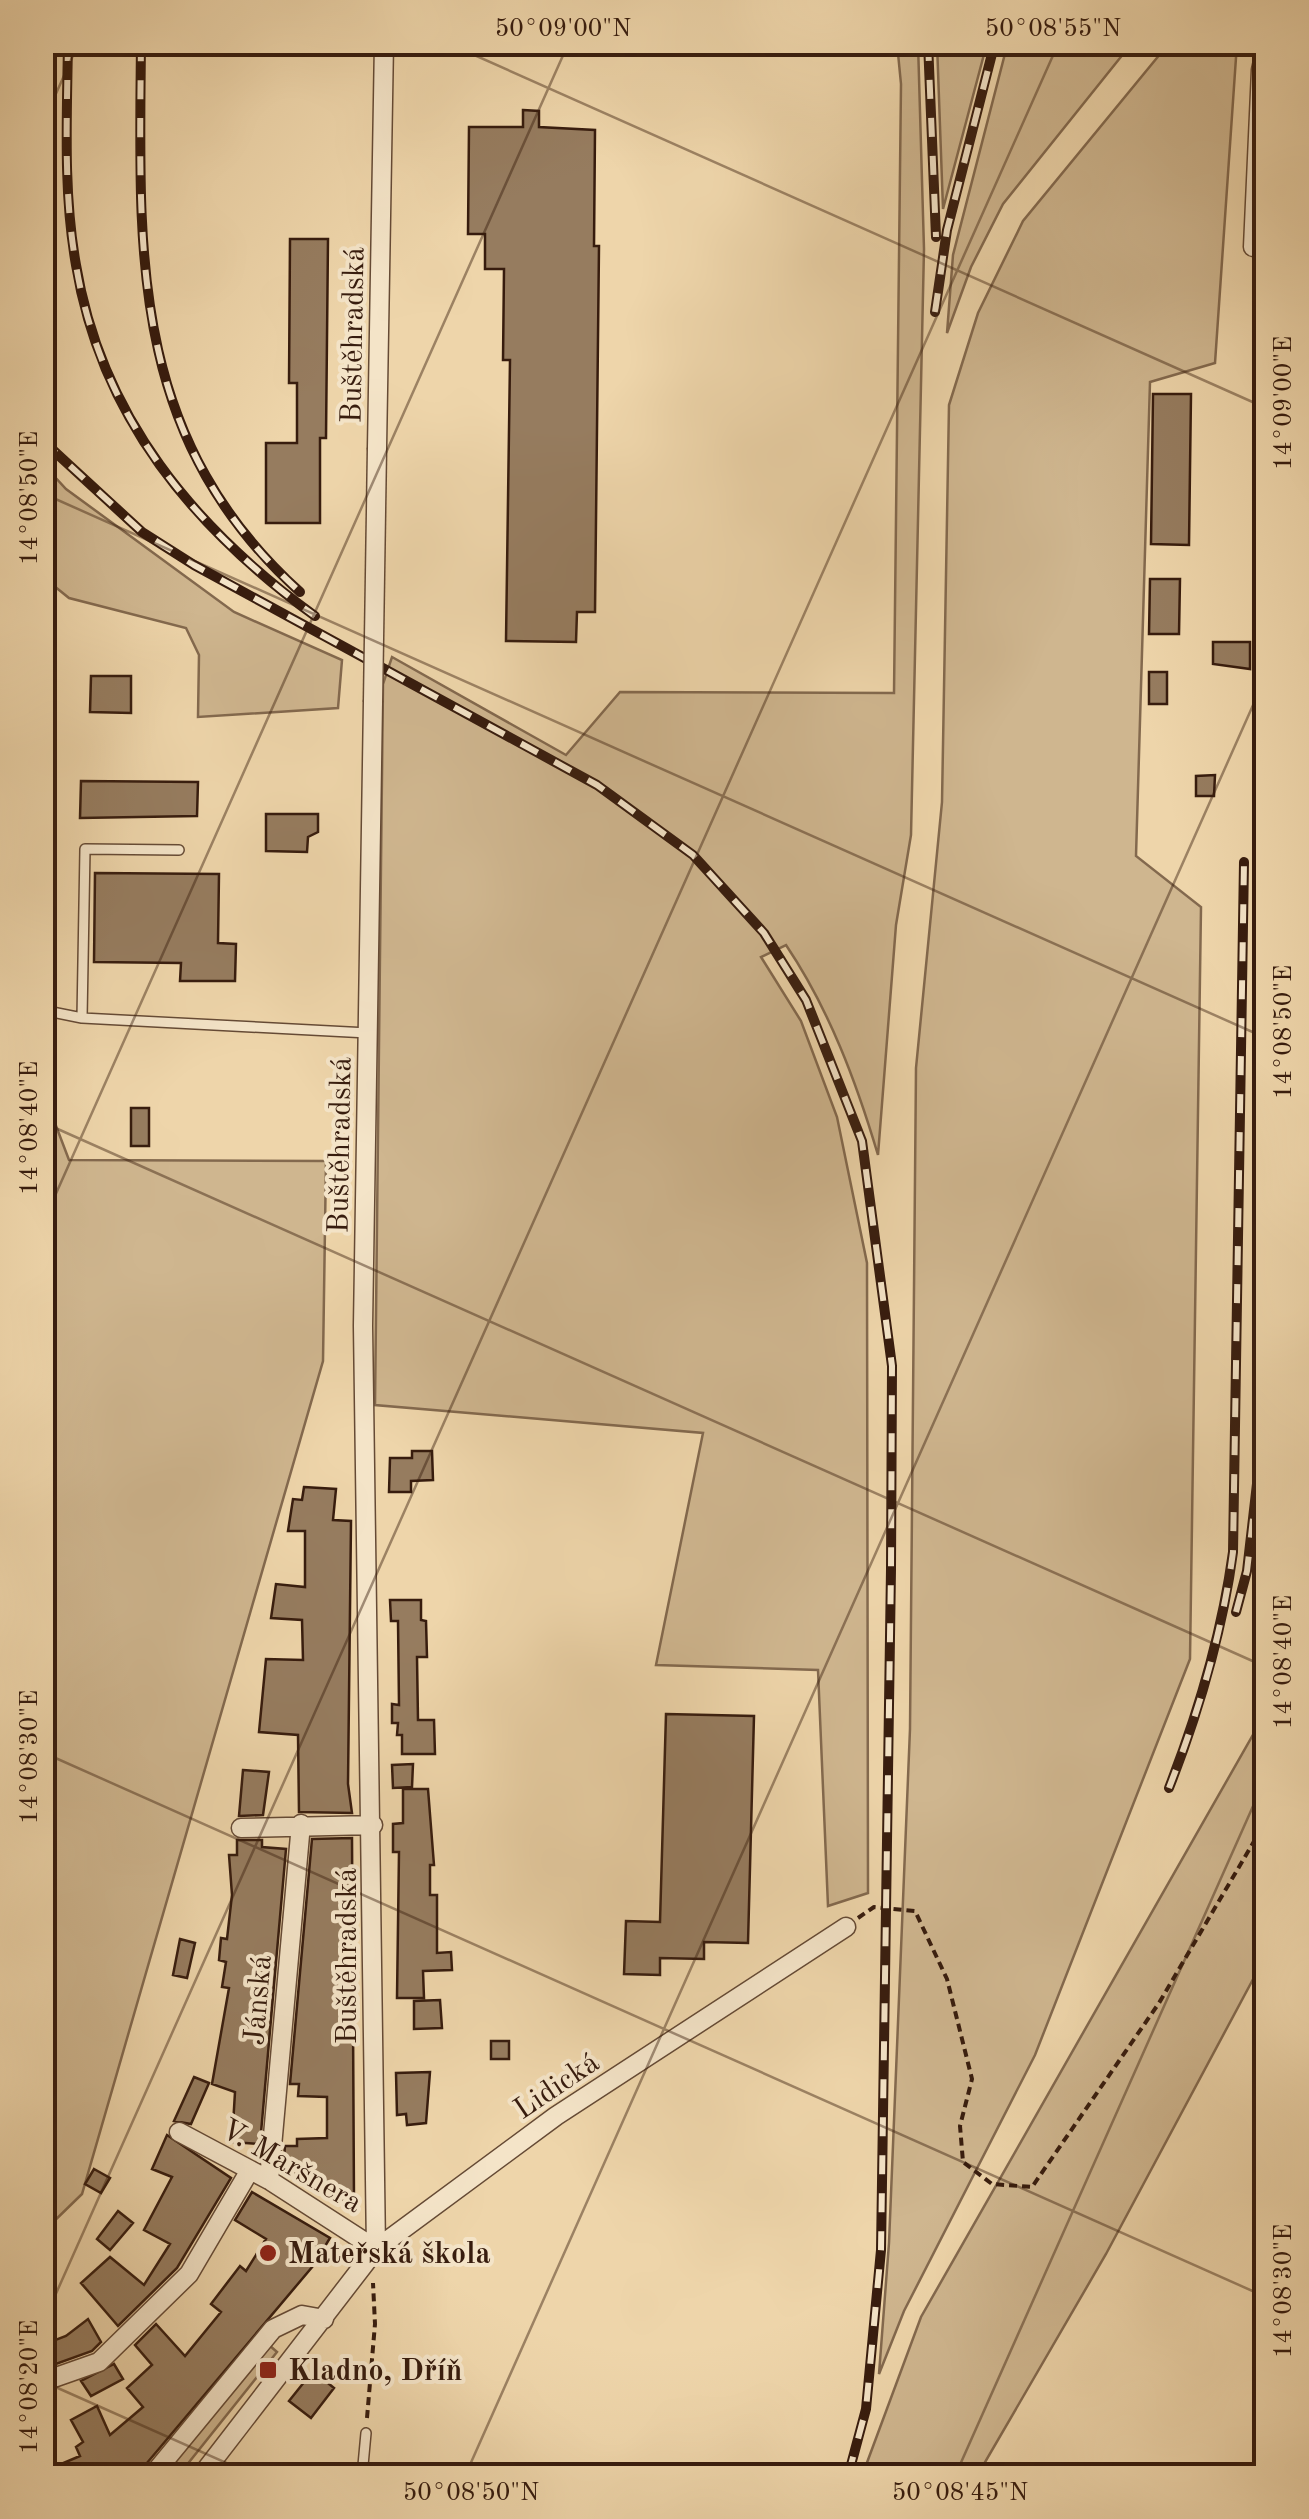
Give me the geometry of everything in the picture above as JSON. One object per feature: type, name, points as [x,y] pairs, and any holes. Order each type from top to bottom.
[{"type":"street","name":"Buštěhradská","points":[[376,2249],[363,1326],[384,42]]},
{"type":"street","points":[[1253,247],[1260,70],[1266,48]]},
{"type":"street","name":"Jánská","points":[[268,2180],[300,1824]]},
{"type":"street","points":[[241,1828],[373,1825]]},
{"type":"street","name":"Lidická","points":[[202,2476],[376,2249],[556,2116],[846,1927]]},
{"type":"street","name":"V. Maršnera","points":[[179,2132],[268,2180],[376,2249]]},
{"type":"street","points":[[42,2382],[99,2362],[189,2274],[250,2170]]},
{"type":"street","points":[[152,2476],[273,2329],[302,2315],[324,2320]]},
{"type":"lane","points":[[82,1018],[84,848],[179,850]]},
{"type":"lane","points":[[42,1010],[82,1018],[368,1032]]},
{"type":"lane","points":[[362,2476],[366,2433]]},
{"type":"path","points":[[846,1927],[874,1907],[915,1911],[947,1978],[972,2079],[960,2126],[963,2162],[992,2184],[1032,2187],[1158,2003],[1266,1821]]},
{"type":"path","points":[[366,2433],[375,2324],[371,2298]]},
{"type":"shaded area","points":[[1008,42],[1132,43],[1003,204],[971,267],[947,333],[953,255]]},
{"type":"shaded area","points":[[1170,42],[1237,43],[1215,363],[1150,382],[1136,856],[1201,907],[1190,1659],[1035,2055],[904,2311],[879,2374],[889,2243],[910,1729],[916,1068],[942,802],[949,405],[978,313],[1023,221]]},
{"type":"shaded area","points":[[897,43],[918,43],[924,249],[911,835],[896,925],[878,1155],[840,1046],[801,969],[786,945],[761,957],[801,1021],[837,1117],[867,1263],[868,1893],[828,1906],[818,1670],[656,1665],[703,1433],[375,1405],[383,684],[392,657],[566,755],[620,692],[894,693],[901,84]]},
{"type":"shaded area","points":[[937,43],[987,43],[943,209]]},
{"type":"shaded area","points":[[43,464],[66,489],[234,612],[342,660],[338,708],[198,717],[199,655],[186,628],[69,598],[43,577]]},
{"type":"shaded area","points":[[42,1089],[69,1160],[326,1161],[323,1361],[82,2194],[43,2232]]},
{"type":"shaded area","points":[[1266,1712],[1266,1955],[1106,2254],[977,2476],[862,2476],[921,2317]]},
{"type":"shaded area","points":[[269,2345],[277,2352],[178,2476],[162,2476]]},
{"type":"building","points":[[523,110],[539,111],[539,127],[595,130],[594,246],[599,246],[595,612],[577,612],[576,642],[506,641],[510,360],[503,360],[504,269],[485,269],[485,234],[468,234],[469,127],[523,127]]},
{"type":"building","points":[[290,239],[328,239],[326,438],[320,438],[320,523],[266,523],[266,443],[297,443],[297,383],[289,383]]},
{"type":"building","points":[[1153,394],[1191,394],[1189,545],[1151,544]]},
{"type":"building","points":[[1150,579],[1180,579],[1179,634],[1149,634]]},
{"type":"building","points":[[1213,642],[1250,642],[1250,669],[1213,664]]},
{"type":"building","points":[[1149,672],[1167,672],[1167,704],[1149,704]]},
{"type":"building","points":[[91,676],[131,676],[131,713],[90,712]]},
{"type":"building","points":[[1215,775],[1214,796],[1196,796],[1196,776]]},
{"type":"building","points":[[81,781],[198,782],[197,816],[80,818]]},
{"type":"building","points":[[266,814],[318,814],[318,832],[308,837],[307,852],[266,851]]},
{"type":"building","points":[[95,873],[219,874],[218,943],[236,944],[235,981],[180,981],[181,963],[94,962]]},
{"type":"building","points":[[131,1108],[149,1108],[149,1146],[131,1146]]},
{"type":"building","points":[[412,1451],[432,1451],[433,1480],[411,1481],[411,1492],[389,1492],[390,1458],[412,1458]]},
{"type":"building","points":[[304,1487],[336,1489],[333,1520],[351,1521],[348,1784],[352,1813],[299,1812],[298,1735],[259,1732],[266,1659],[303,1660],[302,1620],[271,1618],[276,1584],[305,1587],[305,1531],[288,1531],[293,1499],[302,1500]]},
{"type":"building","points":[[390,1600],[421,1600],[427,1657],[417,1657],[418,1720],[434,1720],[435,1754],[402,1754],[402,1735],[397,1735],[398,1723],[392,1723],[392,1704],[399,1705],[398,1621],[391,1621]]},
{"type":"building","points":[[666,1714],[754,1716],[748,1943],[704,1942],[704,1959],[660,1958],[660,1975],[624,1974],[626,1921],[660,1922]]},
{"type":"building","points":[[413,1764],[412,1787],[393,1788],[392,1765]]},
{"type":"building","points":[[243,1770],[269,1772],[263,1815],[239,1816]]},
{"type":"building","points":[[403,1789],[428,1789],[434,1865],[430,1865],[430,1895],[437,1895],[437,1953],[451,1952],[452,1970],[423,1971],[424,1998],[397,1998],[399,1852],[393,1852],[393,1824],[403,1823]]},
{"type":"building","points":[[352,1838],[354,2201],[345,2206],[283,2168],[285,2146],[297,2146],[297,2139],[327,2138],[327,2097],[298,2096],[299,2084],[290,2084],[312,1839]]},
{"type":"building","points":[[237,1840],[262,1840],[262,1847],[286,1849],[260,2144],[232,2142],[235,2092],[212,2084],[229,1988],[222,1987],[226,1962],[219,1960],[221,1938],[227,1939],[232,1895],[229,1855],[237,1855]]},
{"type":"building","points":[[180,1939],[195,1943],[187,1978],[173,1975]]},
{"type":"building","points":[[440,2000],[442,2028],[414,2029],[414,2001]]},
{"type":"building","points":[[491,2041],[509,2041],[509,2059],[491,2059]]},
{"type":"building","points":[[430,2072],[426,2123],[407,2125],[406,2114],[397,2115],[396,2073]]},
{"type":"building","points":[[194,2077],[209,2083],[191,2124],[174,2121]]},
{"type":"building","points":[[167,2135],[231,2178],[177,2268],[118,2326],[81,2283],[110,2257],[144,2285],[170,2244],[144,2230],[172,2177],[152,2169]]},
{"type":"building","points":[[94,2169],[110,2178],[101,2193],[85,2184]]},
{"type":"building","points":[[252,2192],[330,2238],[313,2266],[136,2476],[42,2476],[42,2472],[80,2456],[76,2447],[83,2442],[71,2420],[97,2406],[110,2435],[143,2407],[127,2388],[152,2365],[135,2345],[156,2324],[185,2356],[221,2312],[211,2304],[240,2266],[246,2271],[266,2239],[235,2220]]},
{"type":"building","points":[[118,2211],[133,2223],[110,2250],[97,2239]]},
{"type":"building","points":[[88,2319],[101,2342],[92,2351],[42,2369],[42,2345],[66,2336]]},
{"type":"building","points":[[114,2364],[123,2379],[91,2396],[81,2381]]},
{"type":"building","points":[[313,2371],[334,2388],[311,2418],[289,2401]]},
{"type":"railway","points":[[68,42],[67,154],[72,237],[88,320],[107,372],[131,420],[193,506],[271,582],[315,616]]},
{"type":"railway","points":[[141,42],[145,268],[156,338],[174,406],[203,470],[244,533],[300,592]]},
{"type":"railway","points":[[928,42],[936,237]]},
{"type":"railway","points":[[935,312],[947,230],[995,42]]},
{"type":"railway","points":[[42,440],[142,532],[194,565],[597,785],[693,855],[764,933],[806,1000],[862,1141],[892,1366],[891,1569],[881,2250],[866,2409],[848,2476]]},
{"type":"railway","points":[[1236,1612],[1247,1571],[1258,1475],[1265,832]]},
{"type":"railway","points":[[1169,1788],[1208,1672],[1233,1552],[1244,862]]},
{"type":"place","name":"Mateřská škola","points":[[268,2253]]},
{"type":"place","name":"Kladno, Dříň","points":[[268,2370]]}]
